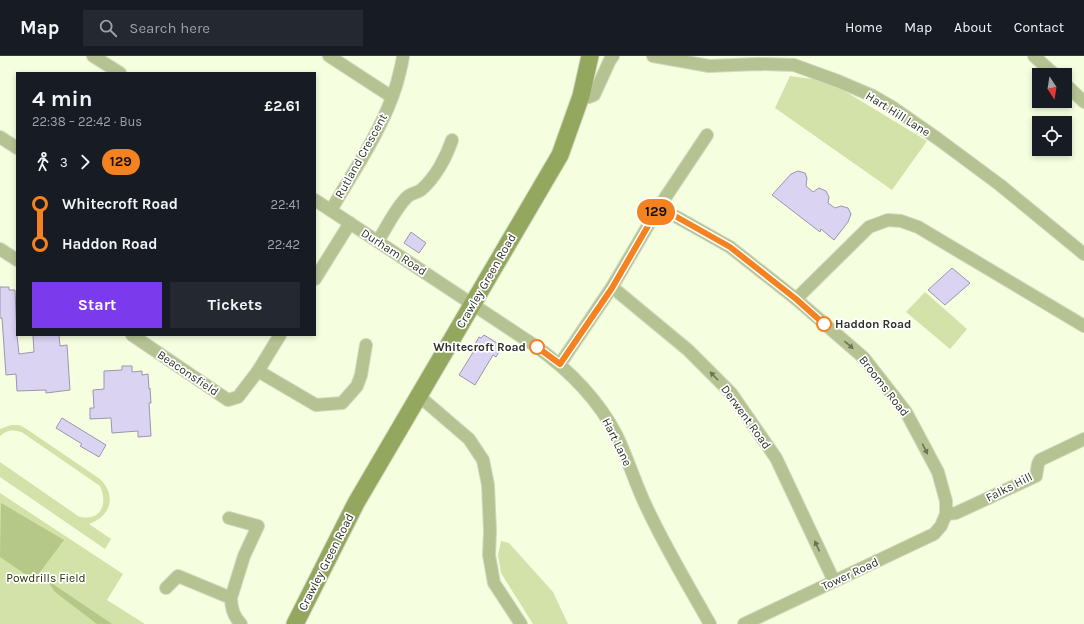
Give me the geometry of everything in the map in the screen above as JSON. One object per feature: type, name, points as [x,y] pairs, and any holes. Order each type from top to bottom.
[{"type":"street","points":[[94,56],[118,72]]},
{"type":"street","points":[[329,56],[392,97]]},
{"type":"street","name":"Rutland Crescent","points":[[331,210],[378,131],[392,97],[403,56]]},
{"type":"street","name":"Crawley Green Road","points":[[295,624],[356,503],[560,155],[580,96],[590,56]]},
{"type":"street","points":[[580,96],[589,97],[594,95],[613,56]]},
{"type":"street","name":"Hart Hill Lane","points":[[653,56],[709,66],[758,64],[794,65],[873,96],[938,139],[994,181],[1084,254]]},
{"type":"street","points":[[1034,56],[1047,68]]},
{"type":"street","points":[[1072,91],[1084,102]]},
{"type":"street","points":[[560,364],[612,288],[659,207],[707,135]]},
{"type":"street","points":[[0,137],[16,147]]},
{"type":"street","points":[[378,241],[409,195],[420,191],[437,170],[452,140]]},
{"type":"street","name":"Durham Road","points":[[316,201],[472,304]]},
{"type":"street","name":"Brooms Road","points":[[659,207],[730,247],[796,299],[864,358],[906,412],[938,472],[946,501],[946,514]]},
{"type":"street","points":[[796,299],[869,228],[888,220],[901,221],[918,227],[1084,326]]},
{"type":"street","points":[[316,277],[350,223]]},
{"type":"street","points":[[0,249],[16,259]]},
{"type":"street","name":"Derwent Road","points":[[612,288],[688,350],[731,393],[776,458],[834,582]]},
{"type":"street","name":"Hart Lane","points":[[472,304],[560,364],[586,391],[610,423],[651,517],[710,624]]},
{"type":"street","name":"Beaconsfield","points":[[133,336],[228,400],[238,397],[258,371]]},
{"type":"street","points":[[279,336],[258,371],[316,405],[342,403],[357,386],[361,375],[366,345]]},
{"type":"street","points":[[419,396],[469,439],[483,460],[488,485],[490,531],[489,555],[494,582],[518,623]]},
{"type":"street","name":"Falks Hill","points":[[946,514],[956,513],[1036,476],[1040,460],[1084,439]]},
{"type":"street","name":"Tower Road","points":[[744,624],[934,534],[941,526],[946,514]]},
{"type":"street","points":[[229,518],[258,526],[244,556],[231,598],[231,606],[237,620],[241,624]]},
{"type":"street","points":[[166,588],[178,576],[231,598]]},
{"type":"green space","points":[[790,76],[828,81],[927,141],[892,190],[775,108]]},
{"type":"green space","points":[[925,292],[967,329],[950,349],[906,312]]},
{"type":"green space","points":[[11,425],[19,425],[25,428],[100,479],[105,485],[109,492],[110,499],[107,511],[89,524],[111,539],[105,549],[0,477],[0,462],[78,516],[85,518],[97,515],[103,506],[100,486],[23,433],[11,431],[5,432],[0,436],[0,429]]},
{"type":"green space","name":"Powdrills Field","points":[[0,493],[123,574],[107,600],[145,624],[0,624]]},
{"type":"green space","points":[[1,503],[64,540],[34,580],[0,557]]},
{"type":"green space","points":[[501,541],[509,543],[553,592],[568,624],[533,624],[501,573],[498,555]]},
{"type":"green space","points":[[47,580],[112,624],[97,624],[55,592]]},
{"type":"building","points":[[798,171],[805,173],[807,178],[806,186],[813,192],[819,188],[826,191],[829,197],[828,203],[835,208],[841,206],[848,208],[851,214],[848,222],[834,240],[821,229],[820,232],[772,195],[791,174]]},
{"type":"building","points":[[411,232],[426,243],[419,253],[404,243]]},
{"type":"building","points":[[952,268],[970,283],[945,305],[928,290]]},
{"type":"building","points":[[0,287],[9,287],[9,290],[15,290],[16,336],[19,354],[34,352],[33,336],[59,336],[60,346],[67,345],[70,390],[46,393],[46,390],[17,391],[16,374],[6,375],[2,318],[0,318]]},
{"type":"building","points":[[484,335],[502,346],[496,357],[493,355],[475,385],[459,375],[477,346],[475,344],[479,337],[481,338]]},
{"type":"building","points":[[122,366],[132,366],[132,372],[142,371],[142,375],[148,374],[151,403],[149,403],[151,436],[138,437],[138,431],[112,433],[111,418],[90,419],[90,408],[94,408],[93,390],[104,389],[104,371],[122,370]]},
{"type":"building","points":[[62,418],[106,445],[99,457],[80,446],[82,444],[56,428]]},
{"type":"bus line","name":"129","points":[[537,347],[560,364],[612,288],[659,207],[730,247],[796,299],[824,324]]},
{"type":"place","name":"Haddon Road","points":[[824,324]]},
{"type":"place","name":"Whitecroft Road","points":[[537,347]]}]
